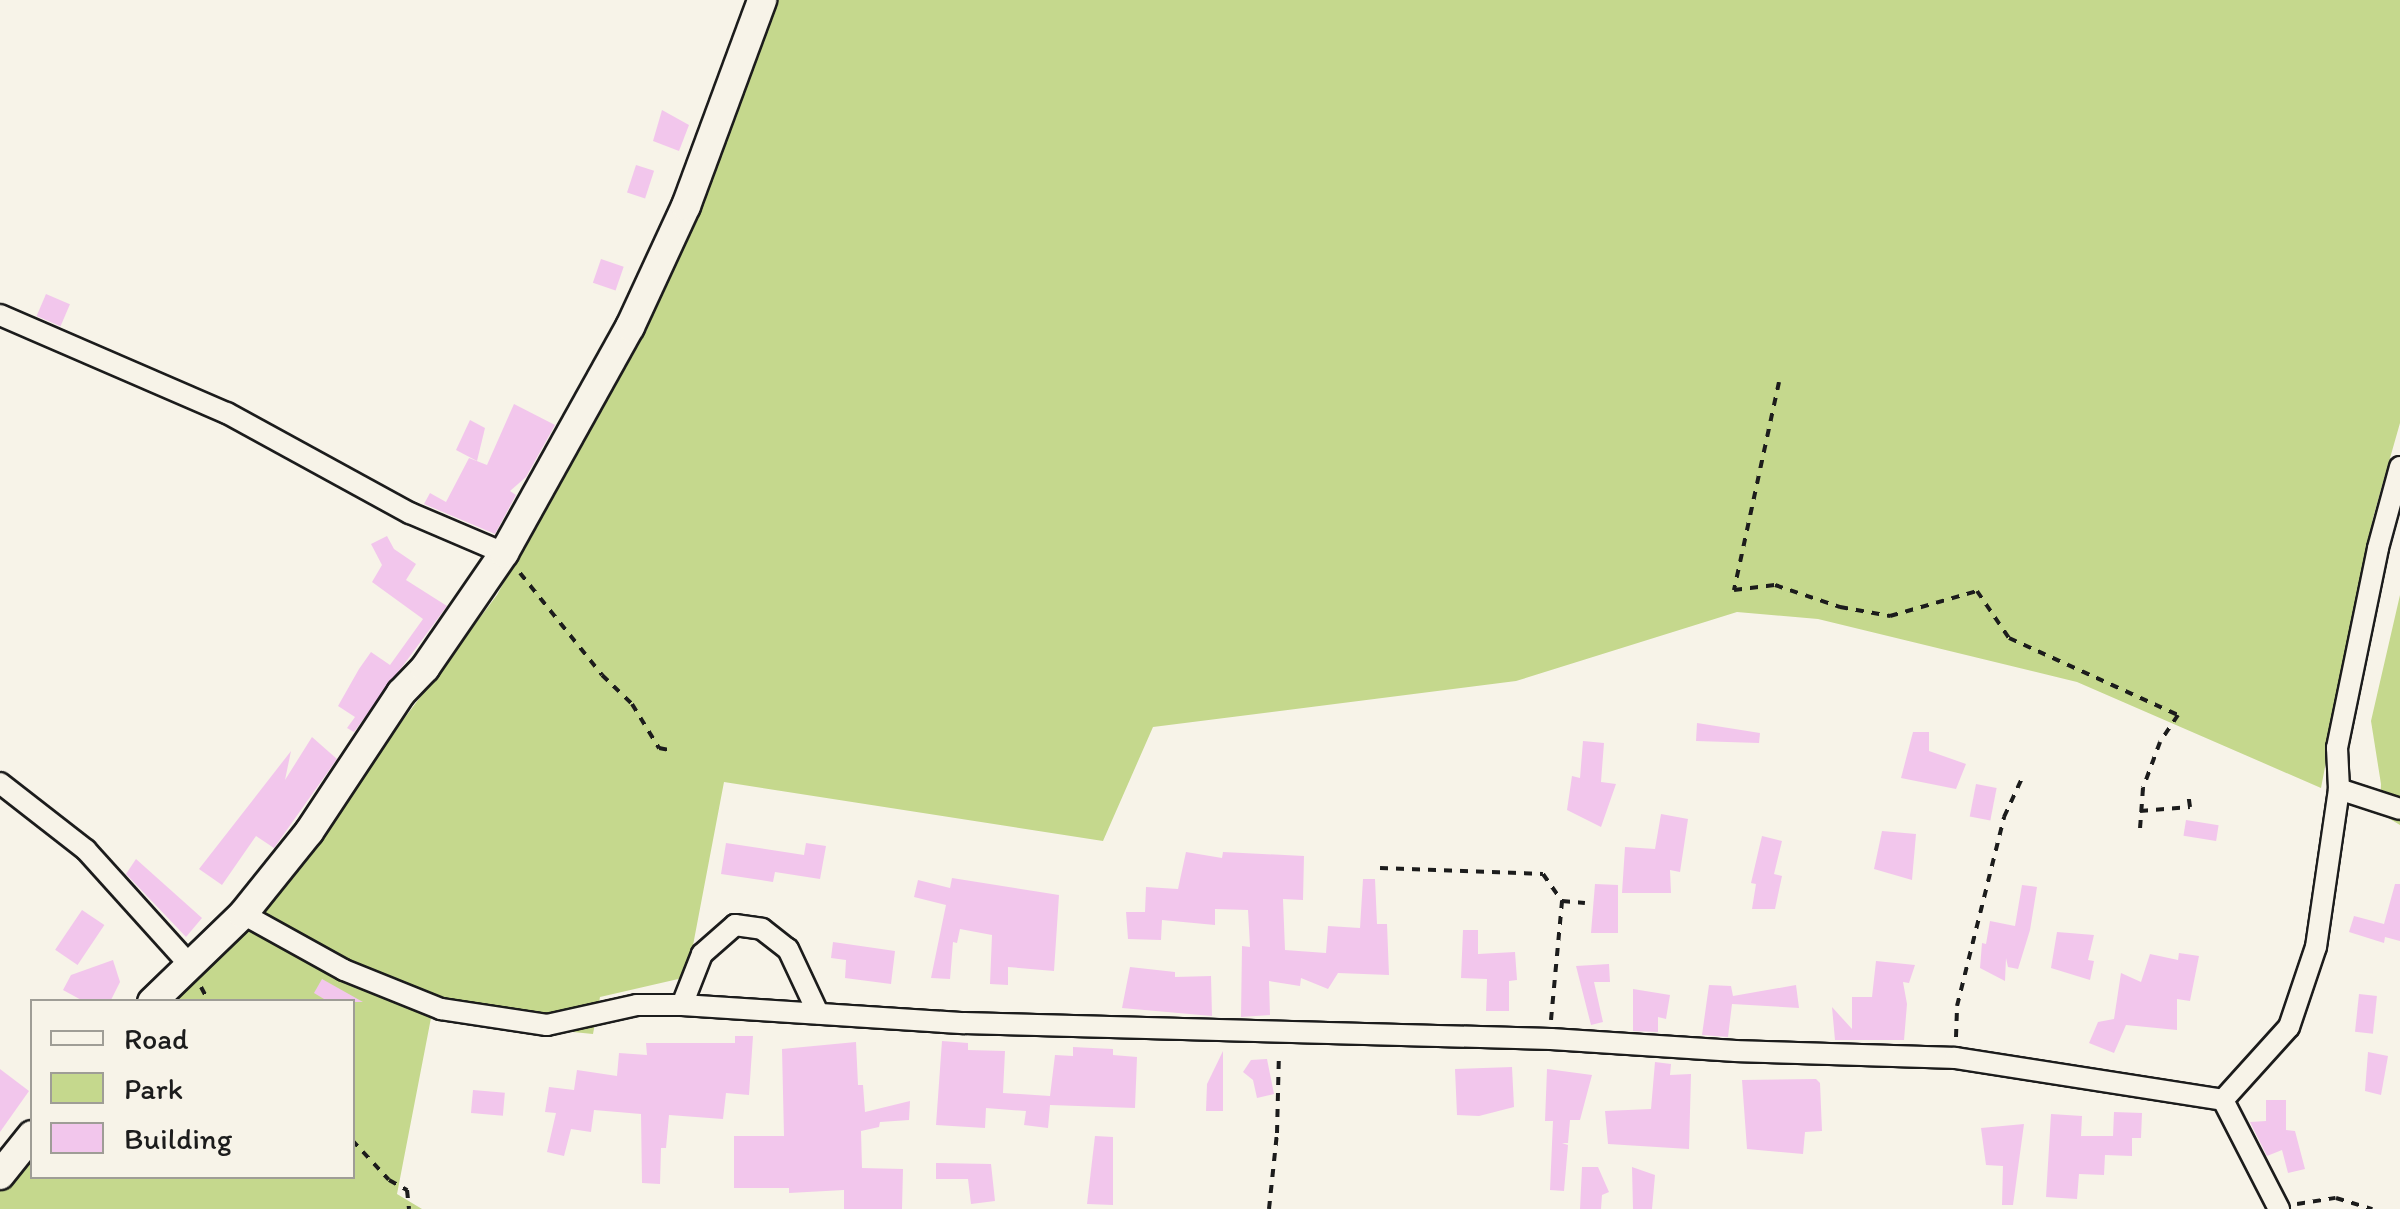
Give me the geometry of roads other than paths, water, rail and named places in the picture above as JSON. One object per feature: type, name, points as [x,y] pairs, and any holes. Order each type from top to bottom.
[{"type":"street","points":[[155,999],[244,914],[308,832],[401,693],[426,668],[504,553],[630,327],[686,206],[762,0]]},
{"type":"street","points":[[0,315],[227,414],[410,512],[504,553]]},
{"type":"street","points":[[2223,1100],[2289,1027],[2316,948],[2339,789],[2337,748],[2378,548],[2400,467]]},
{"type":"street","points":[[0,783],[86,850],[190,965]]},
{"type":"street","points":[[2339,789],[2400,810]]},
{"type":"street","points":[[244,914],[344,970],[441,1009],[547,1025],[637,1005],[682,1005],[1276,1034],[1551,1040],[1736,1052],[1955,1058],[2223,1100]]},
{"type":"street","points":[[682,1005],[702,954],[736,925],[762,929],[788,949],[818,1013]]},
{"type":"street","points":[[2223,1100],[2278,1208]]},
{"type":"street","points":[[0,1176],[30,1138]]}]
